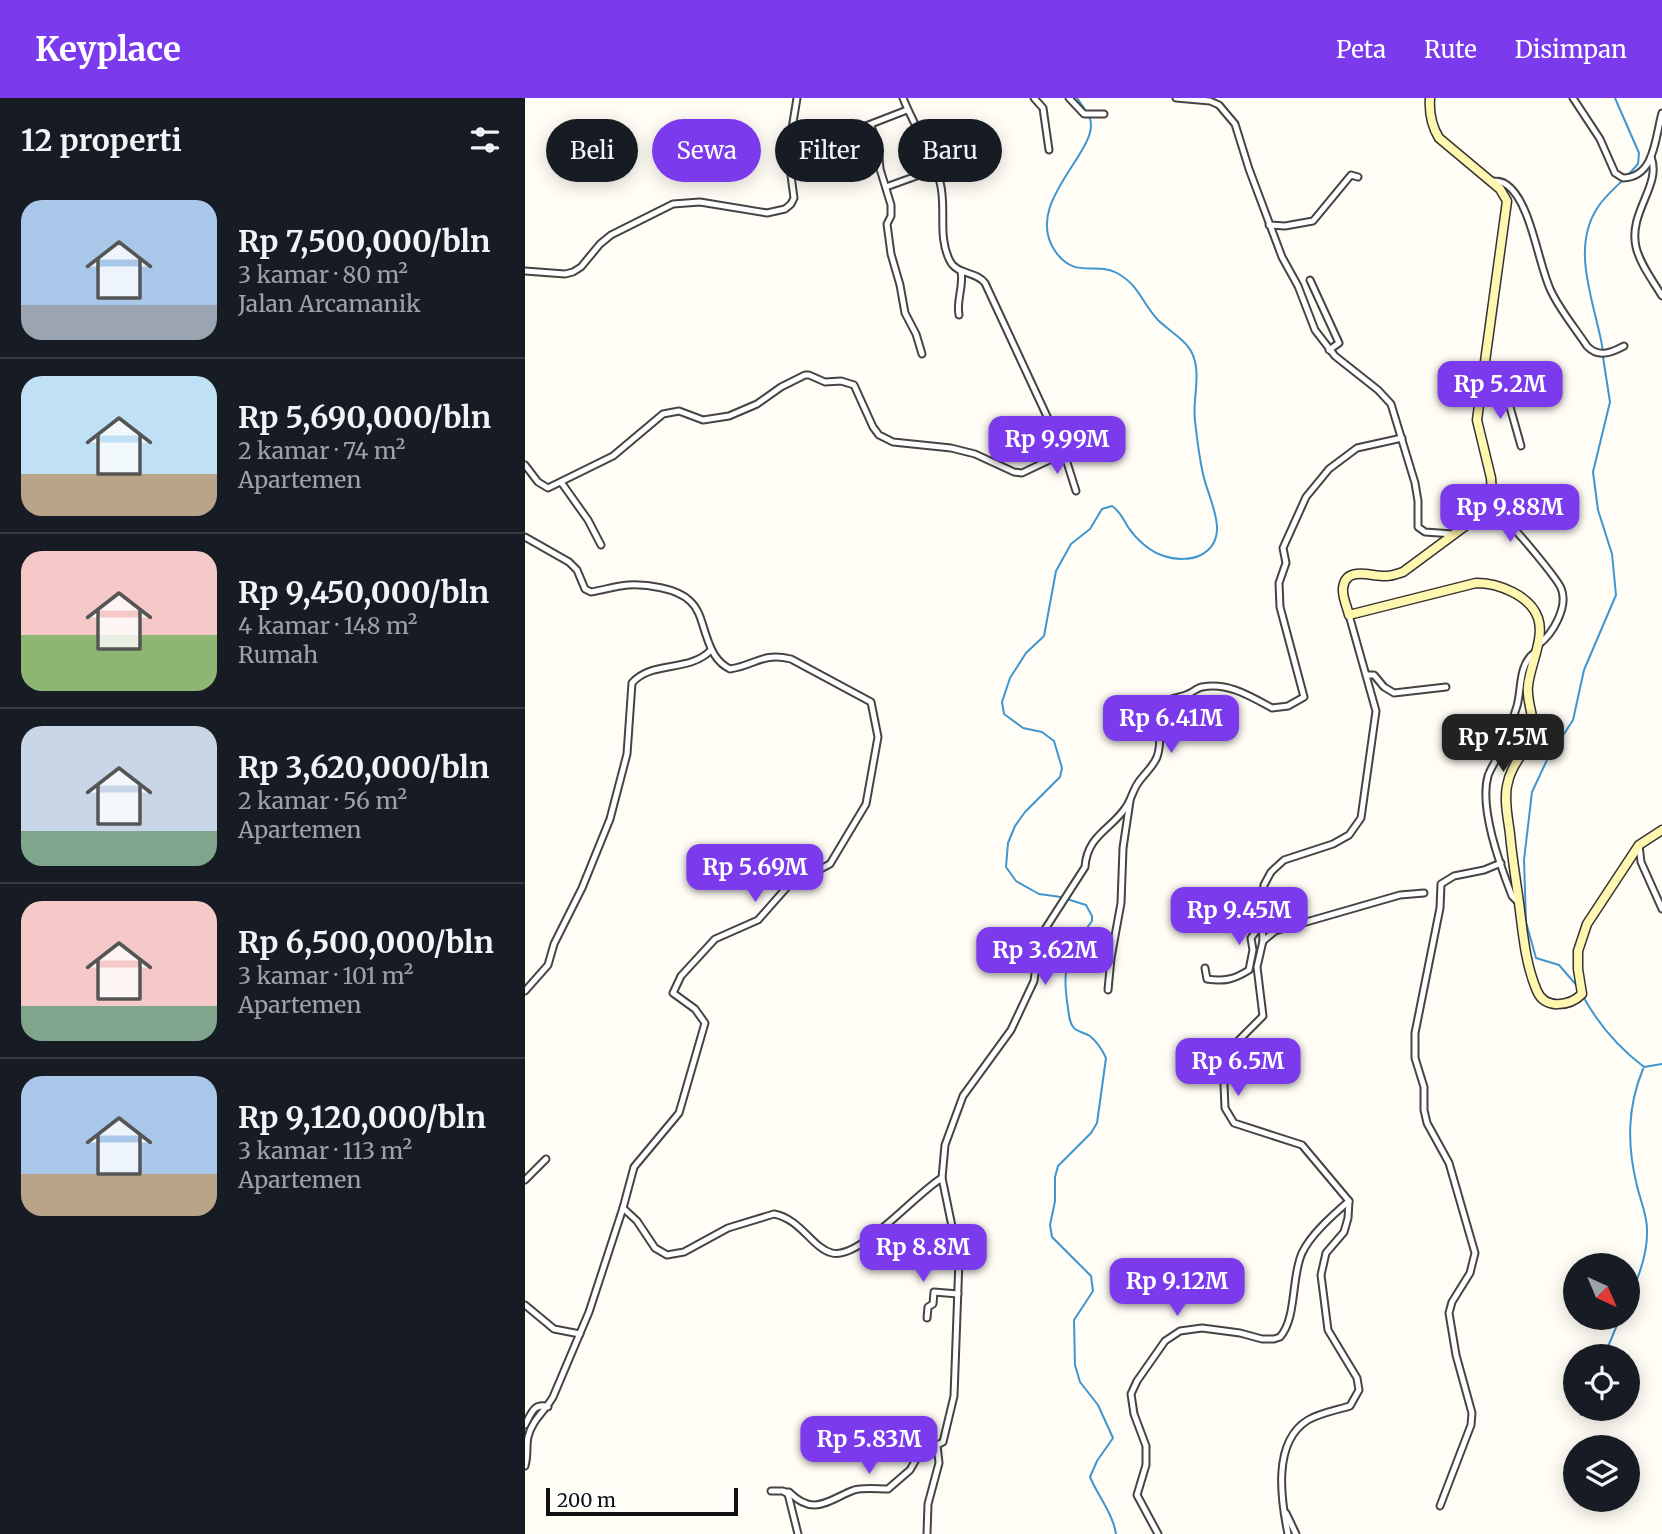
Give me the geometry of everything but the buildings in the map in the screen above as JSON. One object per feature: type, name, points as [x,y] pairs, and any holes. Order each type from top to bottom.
[{"type":"street","points":[[525,271],[565,274],[573,272],[611,235],[673,204],[700,202],[767,212],[785,209],[794,198],[788,153],[797,98]]},
{"type":"street","points":[[903,98],[912,119]]},
{"type":"street","points":[[1034,98],[1043,108],[1049,150]]},
{"type":"street","points":[[1069,98],[1084,114],[1104,114]]},
{"type":"street","points":[[1176,98],[1210,101],[1227,112],[1235,124],[1269,225],[1315,330],[1329,350],[1385,396],[1395,415],[1418,501],[1418,527],[1425,532],[1453,534]]},
{"type":"street","points":[[1288,1534],[1283,1507],[1282,1460],[1296,1430],[1309,1420],[1350,1406],[1360,1390],[1357,1378],[1328,1330],[1321,1275],[1326,1253],[1343,1232],[1348,1218],[1349,1201],[1302,1145],[1234,1123],[1225,1108],[1224,1085],[1232,1047],[1263,1016],[1257,967],[1263,941],[1261,905],[1264,885],[1271,872],[1284,860],[1333,844],[1349,835],[1361,818],[1376,711],[1367,675],[1357,650],[1343,588],[1346,580],[1359,573],[1390,576],[1403,572],[1480,515],[1489,501],[1492,486],[1478,430],[1480,393],[1507,209],[1503,192],[1439,138],[1430,116],[1430,98]]},
{"type":"street","points":[[1573,98],[1600,139],[1612,169],[1620,178],[1632,178],[1642,173],[1651,157],[1662,113]]},
{"type":"street","points":[[884,120],[907,110]]},
{"type":"street","points":[[1651,157],[1655,173],[1636,217],[1635,244],[1644,267],[1662,296]]},
{"type":"street","points":[[1269,225],[1285,226],[1313,220],[1351,175],[1358,177]]},
{"type":"street","points":[[1492,181],[1501,181],[1508,185],[1521,203],[1550,289],[1590,349],[1605,353],[1624,346]]},
{"type":"street","points":[[884,182],[892,211],[887,224],[891,254],[905,313],[916,334],[922,354]]},
{"type":"street","points":[[885,187],[899,182]]},
{"type":"street","points":[[940,182],[943,195],[943,229],[951,264],[961,271],[978,276],[985,283],[1064,453],[1076,491]]},
{"type":"street","points":[[959,316],[957,307],[962,284],[961,271]]},
{"type":"street","points":[[1310,280],[1339,342],[1329,350]]},
{"type":"street","points":[[525,465],[542,486],[548,488],[613,456],[663,414],[679,411],[703,419],[729,416],[757,404],[796,378],[809,375],[825,382],[841,381],[854,385],[873,427],[879,435],[893,442],[951,448],[975,454],[1022,473],[1064,453]]},
{"type":"street","points":[[1480,393],[1495,390],[1504,393],[1521,446]]},
{"type":"street","points":[[771,1491],[789,1492],[800,1502],[812,1505],[835,1500],[857,1489],[888,1489],[910,1470],[926,1444],[930,1442],[937,1445],[943,1442],[954,1396],[959,1260],[942,1178],[945,1145],[958,1107],[968,1088],[1011,1030],[1034,981],[1040,937],[1085,867],[1085,858],[1097,835],[1125,808],[1156,760],[1160,743],[1159,723],[1162,710],[1170,698],[1213,686],[1223,686],[1248,694],[1272,708],[1288,706],[1304,697],[1280,607],[1278,587],[1286,564],[1283,548],[1305,497],[1329,469],[1357,448],[1402,438]]},
{"type":"street","points":[[561,482],[585,514],[601,545]]},
{"type":"street","points":[[1480,515],[1499,519],[1514,528],[1562,589],[1562,603],[1556,622],[1525,663],[1517,707],[1506,740],[1488,777],[1490,821],[1512,896],[1519,903]]},
{"type":"street","points":[[525,537],[569,562],[577,570],[585,589],[591,592],[628,585],[672,591],[689,600],[699,612],[711,650],[722,665],[730,669],[764,657],[779,656],[791,659],[871,702],[878,737],[866,804],[829,864],[787,886],[758,920],[715,939],[681,976],[673,993],[695,1009],[705,1023],[679,1113],[633,1167],[623,1208],[580,1334],[548,1407],[537,1418],[529,1436],[525,1466]]},
{"type":"street","points":[[1349,615],[1467,584],[1485,583],[1509,590],[1535,610],[1539,623],[1528,694],[1533,732],[1513,765],[1506,791],[1525,953],[1539,995],[1545,1002],[1552,1004],[1573,1001],[1583,991],[1578,960],[1587,924],[1639,845],[1662,830]]},
{"type":"street","points":[[525,991],[548,965],[554,944],[582,888],[610,819],[627,754],[632,683],[645,673],[699,660],[711,650]]},
{"type":"street","points":[[1367,675],[1374,675],[1384,687],[1394,693],[1446,687]]},
{"type":"street","points":[[1108,990],[1121,903],[1123,848],[1130,812],[1129,798]]},
{"type":"street","points":[[1639,845],[1641,863],[1662,909]]},
{"type":"street","points":[[1440,1506],[1471,1424],[1472,1413],[1458,1364],[1449,1313],[1452,1302],[1470,1272],[1475,1254],[1449,1163],[1427,1123],[1424,1087],[1415,1058],[1415,1033],[1440,908],[1441,884],[1454,876],[1484,870],[1501,863]]},
{"type":"street","points":[[1263,941],[1275,931],[1400,895],[1424,892]]},
{"type":"street","points":[[1205,968],[1207,979],[1222,981],[1249,970],[1253,950],[1251,938],[1262,923]]},
{"type":"street","points":[[525,1180],[546,1159]]},
{"type":"street","points":[[623,1208],[663,1254],[684,1252],[728,1228],[774,1214],[794,1222],[825,1250],[839,1254],[851,1250],[875,1234],[942,1178]]},
{"type":"street","points":[[1157,1534],[1137,1495],[1146,1465],[1146,1446],[1131,1398],[1137,1381],[1165,1341],[1180,1331],[1213,1329],[1262,1339],[1280,1337],[1288,1321],[1302,1252],[1308,1242],[1349,1201]]},
{"type":"street","points":[[927,1318],[934,1292],[958,1294]]},
{"type":"street","points":[[525,1305],[554,1329],[580,1334]]},
{"type":"street","points":[[525,1424],[535,1407],[548,1407]]},
{"type":"street","points":[[926,1534],[928,1504],[939,1463],[937,1445]]},
{"type":"street","points":[[785,1492],[790,1499],[798,1534]]},
{"type":"street","points":[[1283,1507],[1296,1534]]},
{"type":"waterway","points":[[1077,98],[1086,111]]},
{"type":"waterway","points":[[1615,98],[1639,153],[1638,164],[1628,175]]},
{"type":"waterway","points":[[1061,897],[1039,894],[1016,881],[1006,867],[1008,843],[1015,826],[1025,812],[1060,777],[1062,768],[1054,741],[1042,732],[1023,728],[1004,714],[1002,702],[1010,678],[1026,653],[1044,636],[1056,571],[1071,544],[1090,529],[1102,509],[1112,506],[1144,545],[1173,558],[1188,559],[1201,555],[1216,539],[1217,528],[1198,448],[1194,413],[1197,378],[1192,353],[1181,339],[1158,320],[1125,278],[1109,270],[1070,265],[1055,251],[1047,232],[1048,213],[1055,195],[1086,144],[1091,129],[1089,116]]},
{"type":"waterway","points":[[1603,351],[1587,278],[1586,241],[1598,207],[1624,179]]},
{"type":"waterway","points":[[1578,987],[1559,965],[1536,958],[1526,922],[1524,860],[1532,792],[1547,760],[1573,720],[1584,670],[1616,595],[1612,554],[1598,510],[1593,472],[1610,402],[1603,357]]},
{"type":"waterway","points":[[1067,899],[1086,905],[1092,916],[1092,921],[1072,952],[1066,971],[1070,1019],[1075,1029],[1095,1041],[1106,1058],[1097,1123],[1091,1133],[1058,1166],[1050,1225],[1052,1237],[1091,1276],[1093,1291],[1074,1320],[1075,1365],[1080,1382],[1098,1405],[1113,1438],[1090,1477],[1109,1512],[1116,1534]]},
{"type":"waterway","points":[[1584,998],[1596,1018],[1635,1060],[1644,1067],[1662,1064]]},
{"type":"waterway","points":[[1640,1269],[1646,1247],[1647,1229],[1634,1171],[1630,1127],[1634,1098],[1643,1069]]},
{"type":"waterway","points":[[1609,1344],[1615,1330]]}]
